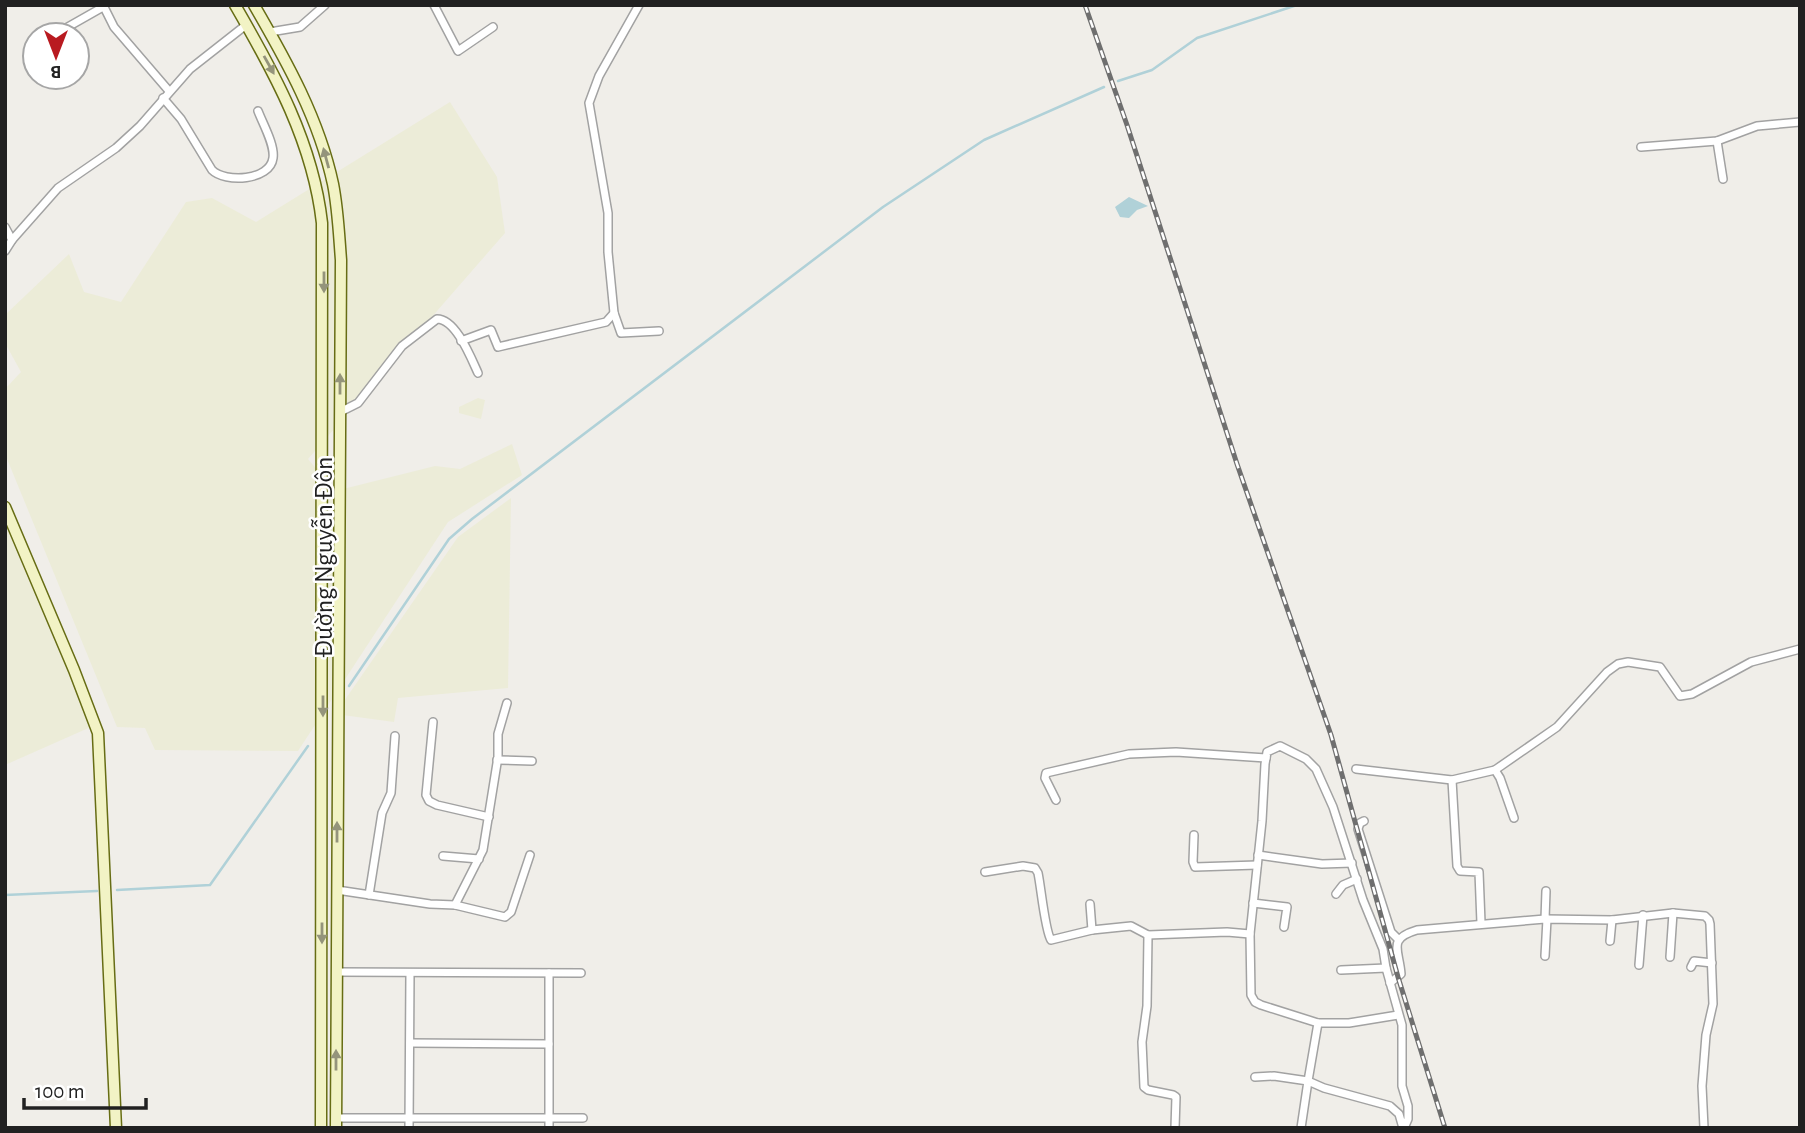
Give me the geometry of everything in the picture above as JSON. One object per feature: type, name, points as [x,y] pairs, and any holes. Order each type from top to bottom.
[{"type":"main road","name":"Đường Nguyễn Đôn","points":[[255,5],[299,86],[324,149],[333,185],[341,260],[336,1123]]},
{"type":"main road","points":[[238,10],[255,5]]},
{"type":"main road","name":"Đường Nguyễn Đôn","points":[[238,10],[284,92],[311,166],[320,209],[324,275],[321,1123]]},
{"type":"main road","points":[[5,506],[74,670],[97,733],[116,1128]]},
{"type":"main road","points":[[323,630],[339,630]]},
{"type":"main road","points":[[321,889],[337,890]]},
{"type":"main road","points":[[322,972],[337,972]]},
{"type":"main road","points":[[321,1123],[336,1123]]},
{"type":"street","points":[[270,32],[300,27],[325,5]]},
{"type":"street","points":[[435,5],[457,51],[493,27]]},
{"type":"street","points":[[639,5],[599,76],[589,103],[608,213],[608,252],[614,313],[621,333],[659,331]]},
{"type":"street","points":[[78,21],[103,6],[114,27],[169,91]]},
{"type":"street","points":[[5,251],[58,188],[116,148],[140,126],[190,69],[246,25]]},
{"type":"street","points":[[163,98],[181,119],[212,170],[216,174],[229,177],[264,173],[272,162],[272,151],[258,111]]},
{"type":"street","points":[[1641,147],[1717,141],[1757,126],[1800,122]]},
{"type":"street","points":[[1717,141],[1723,179]]},
{"type":"street","points":[[5,228],[12,240]]},
{"type":"street","points":[[461,341],[491,330],[498,347],[606,322],[614,313]]},
{"type":"street","points":[[340,412],[358,403],[402,346],[431,321],[439,318],[447,321],[478,373]]},
{"type":"street","points":[[1356,769],[1452,780],[1495,770],[1550,733],[1607,672],[1618,664],[1629,662],[1660,667],[1680,696],[1723,679],[1751,662],[1800,649]]},
{"type":"street","points":[[455,905],[483,850],[497,760],[498,734],[507,703]]},
{"type":"street","points":[[433,722],[426,795],[429,801],[437,806],[489,817]]},
{"type":"street","points":[[369,895],[382,813],[391,793],[395,736]]},
{"type":"street","points":[[1398,1015],[1349,1023],[1318,1023],[1261,1006],[1251,995],[1250,934],[1267,752],[1280,746],[1306,759],[1316,769],[1334,807],[1383,949],[1404,1038],[1402,1086],[1408,1106],[1408,1119],[1404,1128]]},
{"type":"street","points":[[1056,800],[1045,778],[1046,773],[1129,754],[1176,751],[1266,758]]},
{"type":"street","points":[[497,760],[531,761]]},
{"type":"street","points":[[1495,770],[1514,818]]},
{"type":"street","points":[[1452,780],[1457,866],[1460,871],[1479,872],[1481,923]]},
{"type":"street","points":[[1364,821],[1358,825],[1358,829],[1391,932],[1398,939]]},
{"type":"street","points":[[1194,835],[1195,867],[1257,865]]},
{"type":"street","points":[[337,890],[430,904],[455,905],[505,917],[509,915],[530,855]]},
{"type":"street","points":[[1258,855],[1322,864],[1352,863]]},
{"type":"street","points":[[443,856],[479,859]]},
{"type":"street","points":[[985,872],[1024,866],[1035,868],[1050,939],[1092,930],[1131,926],[1149,935],[1227,932],[1250,934]]},
{"type":"street","points":[[1336,894],[1343,884],[1357,879]]},
{"type":"street","points":[[1545,956],[1546,891]]},
{"type":"street","points":[[1090,904],[1092,930]]},
{"type":"street","points":[[1253,904],[1287,907],[1284,927]]},
{"type":"street","points":[[1390,983],[1401,974],[1396,947],[1398,939],[1403,934],[1417,930],[1546,919],[1612,920],[1674,913],[1708,918],[1713,1004],[1706,1035],[1702,1086],[1704,1128]]},
{"type":"street","points":[[1670,957],[1674,913]]},
{"type":"street","points":[[1639,965],[1643,915]]},
{"type":"street","points":[[1610,941],[1612,920]]},
{"type":"street","points":[[1149,935],[1147,1006],[1142,1042],[1143,1083],[1145,1088],[1176,1097],[1175,1128]]},
{"type":"street","points":[[1691,967],[1694,961],[1712,963]]},
{"type":"street","points":[[1341,970],[1386,968]]},
{"type":"street","points":[[337,972],[581,973]]},
{"type":"street","points":[[409,1128],[410,972]]},
{"type":"street","points":[[549,973],[549,1128]]},
{"type":"street","points":[[1301,1128],[1318,1023]]},
{"type":"street","points":[[410,1043],[549,1044]]},
{"type":"street","points":[[1255,1077],[1274,1076],[1308,1081],[1390,1106],[1399,1114],[1404,1128]]},
{"type":"street","points":[[336,1123],[410,1118],[583,1118]]},
{"type":"green space","points":[[450,102],[497,177],[505,233],[308,459],[335,491],[435,466],[460,469],[512,444],[522,475],[448,522],[298,751],[155,750],[145,728],[117,727],[5,454],[5,389],[21,372],[5,343],[5,315],[69,254],[84,292],[121,302],[186,202],[212,198],[256,222]]},
{"type":"green space","points":[[478,398],[485,400],[481,419],[459,413],[459,407]]},
{"type":"green space","points":[[511,498],[508,688],[398,698],[394,722],[335,714],[458,537]]},
{"type":"green space","points":[[5,499],[53,612],[93,726],[5,765]]},
{"type":"water","points":[[1129,197],[1148,206],[1137,210],[1129,218],[1120,217],[1115,207]]},
{"type":"waterway","points":[[1118,81],[1152,70],[1197,38],[1297,5]]},
{"type":"waterway","points":[[349,686],[449,539],[472,519],[883,207],[984,140],[1104,87]]},
{"type":"waterway","points":[[117,890],[210,885],[308,746]]},
{"type":"waterway","points":[[5,895],[97,891]]},
{"type":"railway","points":[[1085,5],[1127,125],[1237,464],[1331,735],[1398,977],[1445,1128]]}]
